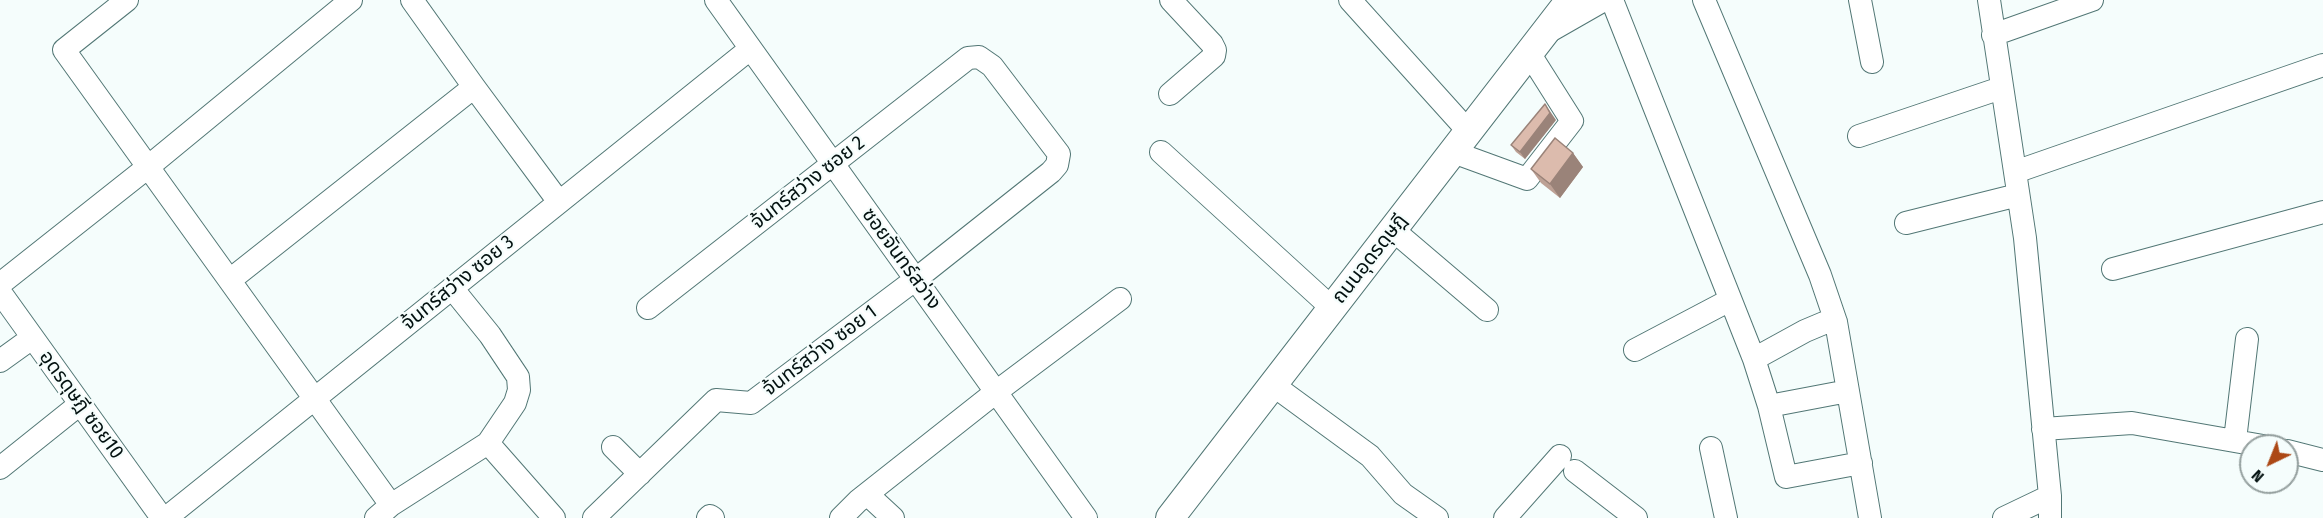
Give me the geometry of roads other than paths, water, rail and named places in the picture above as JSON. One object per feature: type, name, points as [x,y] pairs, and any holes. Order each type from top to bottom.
[{"type":"main road","name":"ถนนอุดรดุษฎี","points":[[1170,518],[1570,0]]},
{"type":"street","points":[[126,0],[64,50],[315,399],[383,511],[488,443],[515,403],[519,390],[518,377],[490,335],[452,288]]},
{"type":"street","points":[[0,284],[148,167],[351,0]]},
{"type":"street","points":[[412,0],[559,202]]},
{"type":"street","name":"ซอยจันทร์สว่าง","points":[[716,0],[1086,518]]},
{"type":"street","points":[[1170,94],[1214,56],[1215,50],[1171,0]]},
{"type":"street","points":[[1350,0],[1461,142],[1527,179],[1572,121],[1537,44],[1604,0]]},
{"type":"street","points":[[1612,0],[1754,359],[1769,406],[1786,477],[1861,463]]},
{"type":"street","points":[[1704,0],[1815,264],[1836,322],[1870,518]]},
{"type":"street","points":[[1860,0],[1872,62]]},
{"type":"street","points":[[1989,0],[2025,238],[2050,507],[2004,518]]},
{"type":"street","points":[[1993,35],[2092,0]]},
{"type":"street","name":"จ้นทร์สว่าง ซอย 3","points":[[164,518],[750,49]]},
{"type":"street","name":"จ้นทร์สว่าง ซอย 2","points":[[648,308],[968,58],[979,57],[992,66],[1059,153],[1057,165],[1051,172]]},
{"type":"street","points":[[2014,172],[2323,65]]},
{"type":"street","points":[[230,280],[474,87]]},
{"type":"street","points":[[1859,136],[2001,88]]},
{"type":"street","points":[[1161,152],[1332,308]]},
{"type":"street","name":"จ้นทร์สว่าง ซอย 1","points":[[594,518],[716,400],[751,403],[916,279],[1051,172]]},
{"type":"street","points":[[1906,223],[2018,195]]},
{"type":"street","points":[[2113,269],[2323,212]]},
{"type":"street","points":[[1392,230],[1487,310]]},
{"type":"street","name":"อุดรดุษฎี ซอย10","points":[[0,292],[164,518]]},
{"type":"street","points":[[841,518],[867,494],[996,392],[1120,299]]},
{"type":"street","points":[[1635,350],[1730,300]]},
{"type":"street","points":[[1754,359],[1824,323],[1836,322]]},
{"type":"street","points":[[0,361],[33,338]]},
{"type":"street","points":[[2235,440],[2247,339]]},
{"type":"street","points":[[1273,385],[1370,456],[1403,494],[1437,518]]},
{"type":"street","points":[[1769,406],[1848,391]]},
{"type":"street","points":[[0,468],[80,404]]},
{"type":"street","points":[[2043,429],[2132,423],[2239,441]]},
{"type":"street","points":[[488,443],[554,518]]},
{"type":"street","points":[[613,447],[640,474]]},
{"type":"street","points":[[1711,448],[1726,518]]},
{"type":"street","points":[[2299,454],[2323,460]]},
{"type":"street","points":[[1505,518],[1567,464],[1636,518]]},
{"type":"street","points":[[867,494],[893,518]]}]
